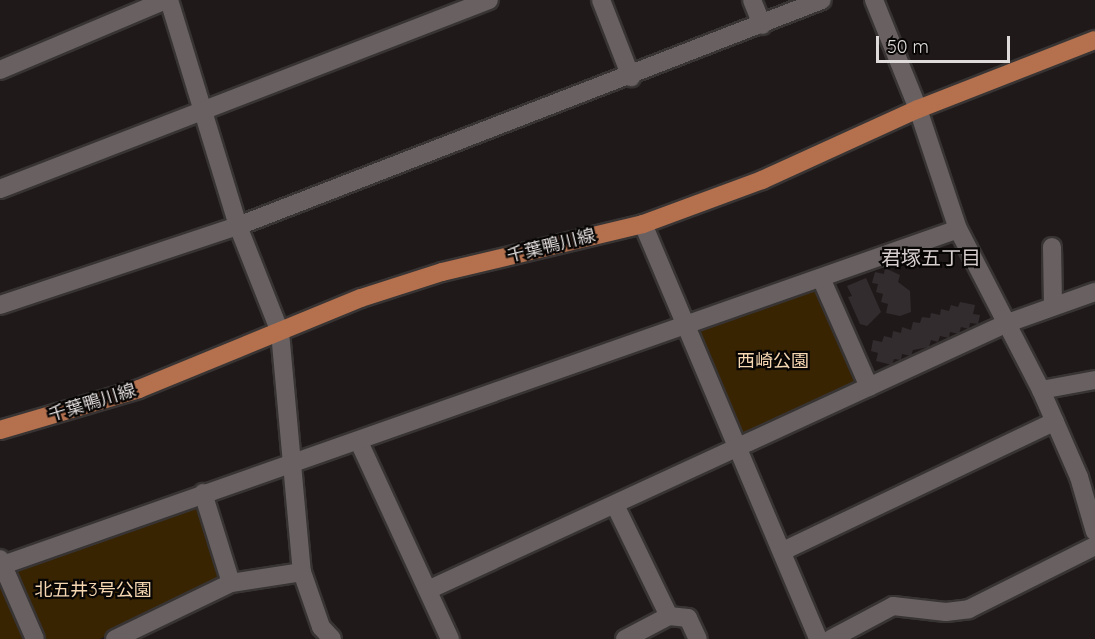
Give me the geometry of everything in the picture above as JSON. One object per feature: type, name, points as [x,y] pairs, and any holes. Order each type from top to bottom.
[{"type":"main road","name":"千葉鴨川線","points":[[0,430],[140,389],[361,298],[442,272],[643,224],[762,180],[918,110],[1095,40]]},
{"type":"street","points":[[0,70],[167,0],[238,226],[280,332],[294,465],[302,572],[321,627],[332,639]]},
{"type":"street","points":[[0,189],[489,0]]},
{"type":"street","points":[[601,0],[632,77]]},
{"type":"street","points":[[752,0],[762,25]]},
{"type":"street","points":[[0,305],[238,226],[632,77],[822,0]]},
{"type":"street","points":[[874,0],[918,110],[958,229],[1041,390],[1079,477],[1095,532]]},
{"type":"street","points":[[643,224],[783,550],[818,639]]},
{"type":"street","points":[[35,639],[1,562],[203,493],[294,465],[687,323],[958,229]]},
{"type":"street","points":[[1052,247],[1053,306]]},
{"type":"street","points":[[821,278],[869,387]]},
{"type":"street","points":[[428,590],[1005,324],[1095,292]]},
{"type":"street","points":[[1041,390],[1095,380]]},
{"type":"street","points":[[783,550],[1055,421]]},
{"type":"street","points":[[359,442],[450,639]]},
{"type":"street","points":[[203,493],[231,583]]},
{"type":"street","points":[[615,505],[669,616]]},
{"type":"street","points":[[831,639],[893,606],[946,612],[969,609],[1095,546]]},
{"type":"street","points":[[115,639],[231,583],[302,572]]},
{"type":"street","points":[[625,639],[669,616],[688,618],[698,639]]},
{"type":"green space","name":"西崎公園","points":[[821,278],[869,387],[741,444],[692,335]]},
{"type":"green space","name":"北五井3号公園","points":[[193,504],[201,507],[222,572],[220,579],[100,639],[40,639],[15,577],[16,569]]},
{"type":"green space","points":[[0,577],[27,639],[0,639]]},
{"type":"building","points":[[885,268],[900,275],[898,282],[910,291],[911,312],[900,316],[886,313],[888,304],[881,302],[883,294],[876,292],[878,284],[872,283],[875,272],[884,274]]},
{"type":"building","points":[[866,278],[881,312],[867,326],[860,324],[848,297],[852,296],[847,286]]},
{"type":"building","points":[[960,302],[975,305],[973,314],[980,315],[978,324],[970,323],[969,329],[961,327],[959,334],[950,332],[949,338],[940,336],[938,342],[931,340],[929,347],[913,350],[911,356],[902,354],[901,360],[894,359],[892,365],[876,361],[878,353],[871,351],[873,340],[882,342],[884,336],[892,338],[893,331],[901,333],[902,327],[911,330],[913,322],[920,323],[922,317],[930,318],[931,313],[940,315],[941,309],[949,311],[951,305],[958,307]]},
{"type":"district","name":"君塚五丁目","points":[[931,257]]}]
